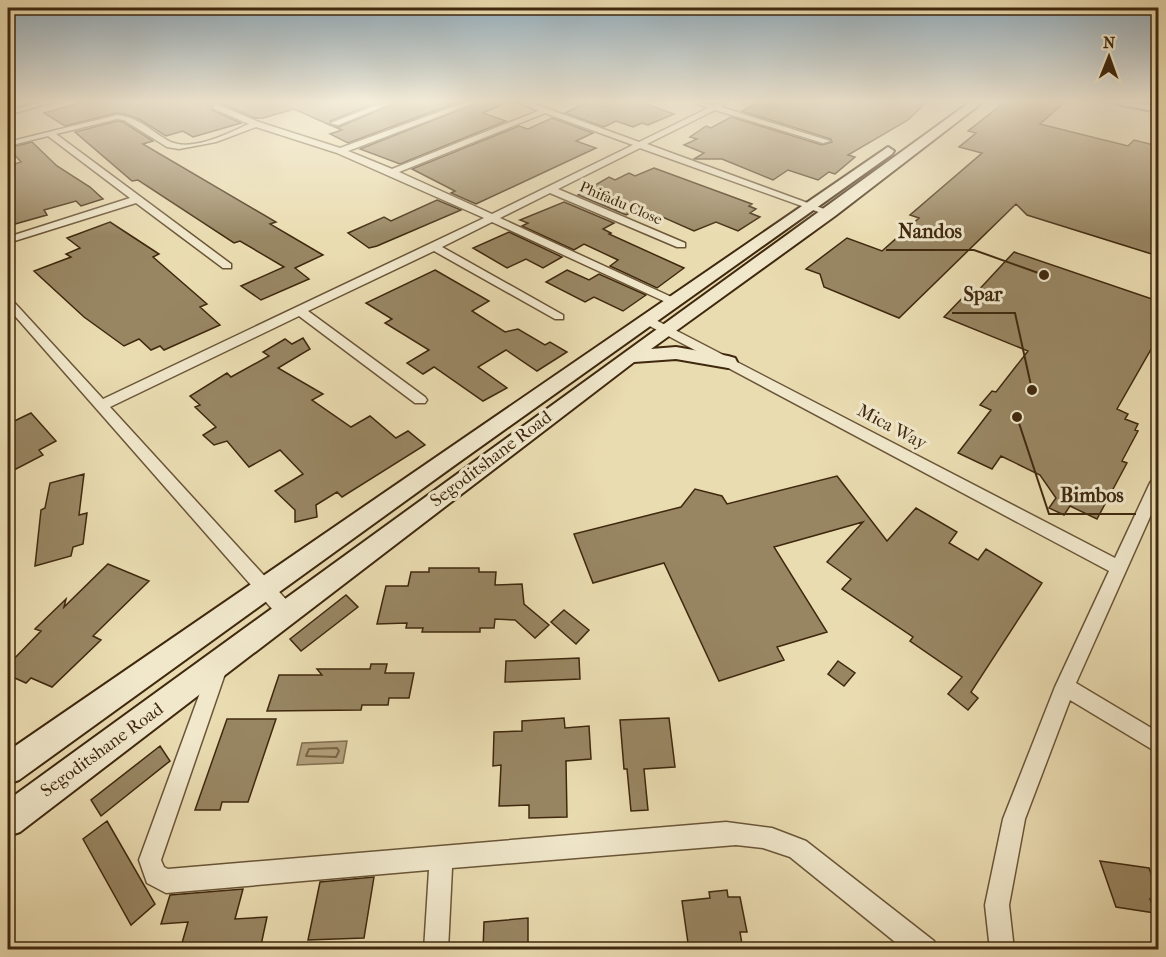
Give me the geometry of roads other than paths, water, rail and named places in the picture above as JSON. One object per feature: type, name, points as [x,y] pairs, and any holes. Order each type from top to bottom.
[{"type":"main road","name":"Segoditshane Road","points":[[8,820],[628,357],[674,302],[820,210],[900,147]]},
{"type":"main road","name":"Segoditshane Road","points":[[8,769],[263,587],[657,325],[913,147]]},
{"type":"main road","points":[[628,357],[676,353],[728,362]]},
{"type":"street","points":[[67,147],[227,266]]},
{"type":"street","points":[[326,147],[392,172],[493,217],[674,302]]},
{"type":"street","points":[[340,151],[352,147]]},
{"type":"street","points":[[392,172],[455,147]]},
{"type":"street","points":[[100,406],[640,147]]},
{"type":"street","points":[[643,147],[820,210]]},
{"type":"street","name":"Phifadu Close","points":[[550,189],[681,245]]},
{"type":"street","points":[[8,240],[138,199]]},
{"type":"street","points":[[434,247],[559,317]]},
{"type":"street","points":[[10,308],[286,612]]},
{"type":"street","points":[[300,311],[420,400]]},
{"type":"street","name":"Mica Way","points":[[657,325],[1118,568]]},
{"type":"street","points":[[1002,950],[997,905],[1014,819],[1065,687],[1158,483]]},
{"type":"street","points":[[219,664],[157,834],[150,860],[155,875],[166,881],[726,833],[764,836],[798,849],[926,950]]},
{"type":"street","points":[[1065,687],[1158,743]]},
{"type":"street","points":[[436,950],[441,858]]},
{"type":"water","points":[[347,741],[343,763],[297,765],[302,743]]},
{"type":"place","name":"Nandos","points":[[1044,275]]},
{"type":"place","name":"Spar","points":[[1032,390]]},
{"type":"place","name":"Bimbos","points":[[1017,417]]}]
